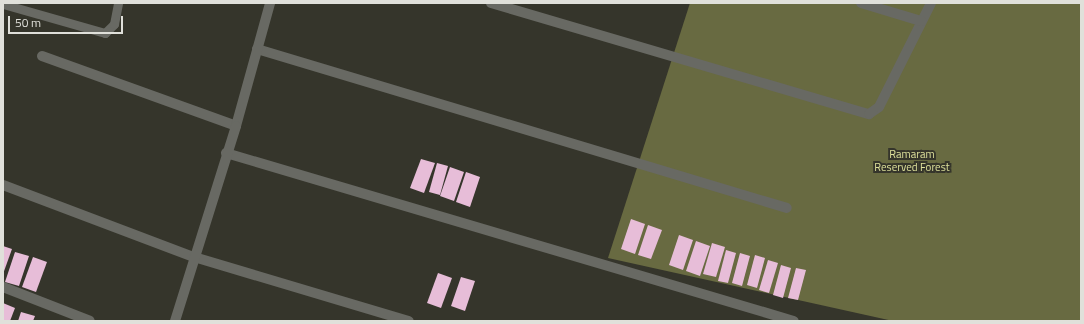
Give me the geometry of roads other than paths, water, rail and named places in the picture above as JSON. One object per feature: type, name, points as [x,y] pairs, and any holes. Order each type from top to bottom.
[{"type":"street","points":[[175,321],[226,153],[236,126],[270,3]]},
{"type":"street","points":[[492,3],[869,114],[879,106],[930,3]]},
{"type":"street","points":[[861,3],[920,21]]},
{"type":"street","points":[[257,50],[787,208]]},
{"type":"street","points":[[42,56],[236,126]]},
{"type":"street","points":[[226,153],[794,321]]},
{"type":"street","points":[[3,185],[194,256],[409,321]]},
{"type":"street","points":[[3,287],[90,321]]},
{"type":"lane","points":[[3,4],[105,33],[114,24],[118,3]]},
{"type":"park label","name":"Ramaram Reserved Forest","points":[[912,161]]}]
